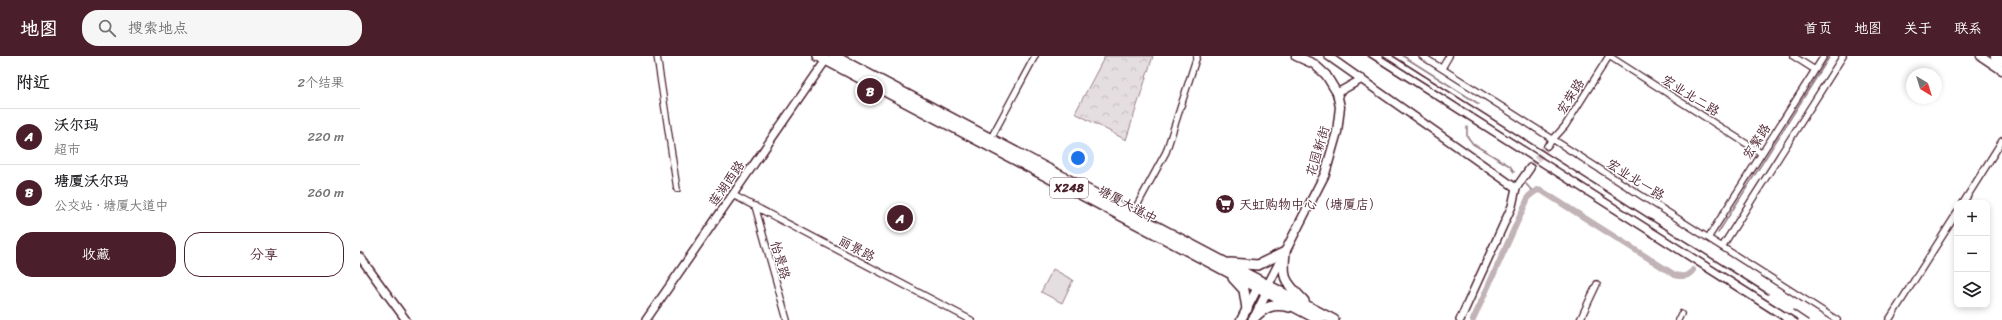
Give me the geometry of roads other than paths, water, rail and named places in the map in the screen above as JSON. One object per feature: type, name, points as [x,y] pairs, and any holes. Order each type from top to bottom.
[{"type":"main road","name":"花园新街","points":[[1253,319],[1325,174],[1337,132],[1340,107],[1337,93],[1326,75],[1314,64],[1296,56]]},
{"type":"main road","points":[[1981,56],[2002,70]]},
{"type":"main road","points":[[1995,56],[2002,61]]},
{"type":"main road","name":"塘厦大道中","points":[[826,57],[991,138],[1132,213],[1223,265],[1258,288],[1268,289]]},
{"type":"main road","name":"塘厦大道中","points":[[826,57],[1305,309],[1334,320]]},
{"type":"main road","points":[[1223,265],[1258,265],[1285,252],[1284,277],[1305,309]]},
{"type":"main road","points":[[1223,265],[1242,286],[1245,294],[1247,309]]},
{"type":"main road","points":[[1241,320],[1258,288]]},
{"type":"main road","points":[[1253,319],[1263,309],[1274,305],[1305,309]]},
{"type":"main road","name":"塘厦大道中","points":[[1305,309],[1319,320]]},
{"type":"street","points":[[657,56],[677,189]]},
{"type":"street","points":[[991,138],[1035,56]]},
{"type":"street","points":[[1132,213],[1166,152],[1197,56]]},
{"type":"street","points":[[1328,56],[1516,188]]},
{"type":"street","name":"宏业北一路","points":[[1422,56],[1837,320]]},
{"type":"street","points":[[1442,68],[1450,56]]},
{"type":"street","name":"宏荣路","points":[[1547,146],[1565,126],[1609,56]]},
{"type":"street","name":"宏业北二路","points":[[1609,56],[1762,153]]},
{"type":"street","points":[[1793,56],[1815,70]]},
{"type":"street","name":"宏繁路","points":[[1708,238],[1824,56]]},
{"type":"street","points":[[1722,247],[1842,56]]},
{"type":"street","name":"莲湖西路","points":[[646,320],[826,57]]},
{"type":"street","points":[[1337,93],[1362,79]]},
{"type":"street","points":[[1965,200],[2002,142]]},
{"type":"street","points":[[1460,320],[1512,206],[1516,188],[1530,168]]},
{"type":"street","name":"丽景路","points":[[733,195],[971,320]]},
{"type":"street","name":"怡景路","points":[[755,206],[787,320]]},
{"type":"street","points":[[1889,320],[1954,218]]},
{"type":"street","points":[[360,257],[406,320]]},
{"type":"street","points":[[1580,320],[1597,284]]},
{"type":"street","points":[[1678,320],[1681,314]]},
{"type":"waterway","points":[[1403,56],[1479,104]]},
{"type":"waterway","points":[[1718,233],[1830,56]]},
{"type":"waterway","points":[[1467,127],[1467,136],[1473,144],[1510,166],[1514,172]]},
{"type":"waterway","points":[[1526,184],[1533,192]]},
{"type":"waterway","points":[[1473,320],[1529,196],[1537,190],[1542,191],[1675,275],[1685,276],[1693,270]]},
{"type":"tunnel","points":[[1530,168],[1547,146]]},
{"type":"railway","points":[[1368,56],[1782,320]]},
{"type":"railway","points":[[1382,56],[1798,320]]},
{"type":"railway","points":[[1393,56],[1768,294]]},
{"type":"railway","points":[[1793,310],[1808,320]]},
{"type":"place","name":"塘厦沃尔玛","points":[[870,91]]},
{"type":"place","name":"天虹购物中心（塘厦店）","points":[[1225,204]]},
{"type":"place","name":"沃尔玛","points":[[900,218]]}]
